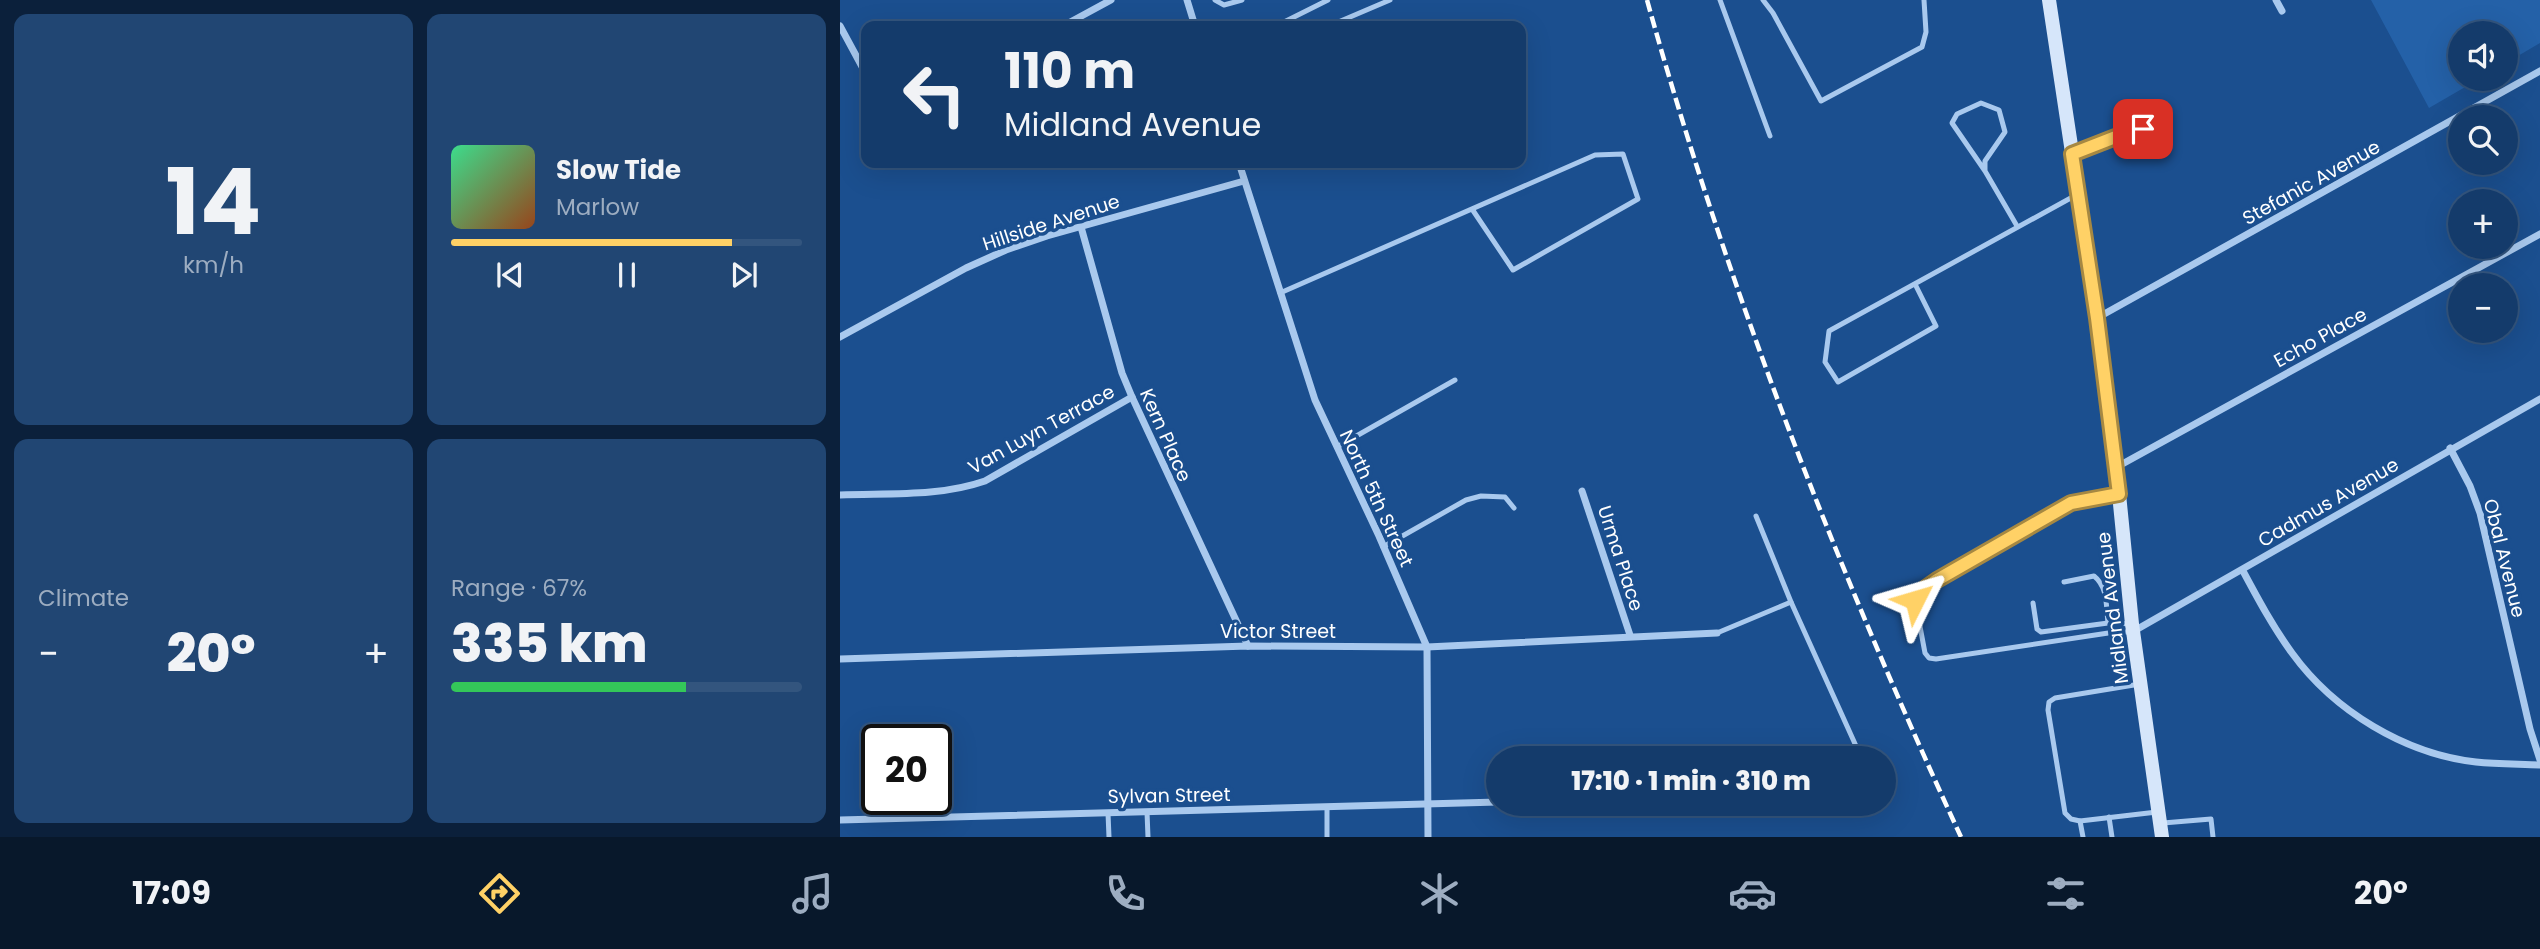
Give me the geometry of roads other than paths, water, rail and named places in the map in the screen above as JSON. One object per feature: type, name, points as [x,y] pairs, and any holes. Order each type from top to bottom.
[{"type":"street","points":[[1072,21],[1111,0]]},
{"type":"street","points":[[1187,0],[1193,21]]},
{"type":"street","name":"Midland Avenue","points":[[2049,0],[2097,318],[2119,494],[2132,628],[2160,824]]},
{"type":"street","points":[[2276,0],[2282,11]]},
{"type":"street","points":[[840,26],[861,65]]},
{"type":"street","name":"Stefanic Avenue","points":[[2097,318],[2540,71]]},
{"type":"street","points":[[2072,154],[2136,129],[2152,131]]},
{"type":"street","name":"North 5th Street","points":[[1240,168],[1315,400],[1427,647],[1427,837]]},
{"type":"street","name":"Hillside Avenue","points":[[840,337],[966,268],[1006,250],[1244,181]]},
{"type":"street","name":"Kern Place","points":[[1081,227],[1122,373],[1248,646]]},
{"type":"street","name":"Echo Place","points":[[2115,468],[2540,234]]},
{"type":"street","name":"Van Luyn Terrace","points":[[840,495],[965,488],[985,481],[1132,397]]},
{"type":"street","name":"Cadmus Avenue","points":[[2132,628],[2243,571],[2540,399]]},
{"type":"street","name":"Obal Avenue","points":[[2450,449],[2470,486],[2480,513],[2540,763]]},
{"type":"street","name":"Urma Place","points":[[1582,491],[1630,635]]},
{"type":"street","points":[[2243,571],[2277,632],[2294,656],[2334,699],[2362,719],[2391,736],[2451,757],[2475,762],[2540,763]]},
{"type":"street","name":"Victor Street","points":[[840,659],[1248,646],[1427,647],[1630,635],[1717,633]]},
{"type":"street","name":"Sylvan Street","points":[[840,820],[1486,802]]},
{"type":"lane","points":[[1215,0],[1224,5],[1242,0]]},
{"type":"lane","points":[[1286,21],[1328,0]]},
{"type":"lane","points":[[1720,0],[1770,136]]},
{"type":"lane","points":[[1763,0],[1773,13],[1821,101],[1922,47],[1926,32],[1924,0]]},
{"type":"lane","points":[[1341,21],[1387,1]]},
{"type":"lane","points":[[1985,171],[1985,161],[2005,132],[1999,110],[1981,103],[1957,114],[1952,123],[1985,171],[2017,226]]},
{"type":"lane","points":[[1280,293],[1595,155],[1623,154],[1638,199],[1513,270],[1472,209]]},
{"type":"lane","points":[[1914,284],[1936,326],[1838,382],[1825,362],[1829,331],[2017,226],[2078,194]]},
{"type":"lane","points":[[1337,447],[1455,380]]},
{"type":"lane","points":[[2119,494],[2071,503],[1937,580],[1920,592],[1915,600],[1925,653],[1929,658],[1936,659],[2132,628]]},
{"type":"lane","points":[[1383,547],[1466,500],[1481,496],[1505,496],[1514,508]]},
{"type":"lane","points":[[1756,516],[1791,603],[1856,746]]},
{"type":"lane","points":[[2064,582],[2094,576],[2101,582],[2108,623]]},
{"type":"lane","points":[[1717,633],[1791,603]]},
{"type":"lane","points":[[2033,603],[2037,629],[2041,632],[2108,623],[2132,628]]},
{"type":"lane","points":[[2140,684],[2055,698],[2049,702],[2048,710],[2065,813],[2071,819],[2080,821],[2109,817],[2160,824],[2211,818],[2213,837]]},
{"type":"lane","points":[[1327,807],[1327,837]]},
{"type":"lane","points":[[1147,812],[1148,837]]},
{"type":"lane","points":[[1108,813],[1109,837]]},
{"type":"lane","points":[[2109,817],[2112,837]]},
{"type":"lane","points":[[2080,821],[2082,837]]},
{"type":"railway","points":[[1647,0],[1712,214],[1787,425],[1870,633],[1961,837]]}]
